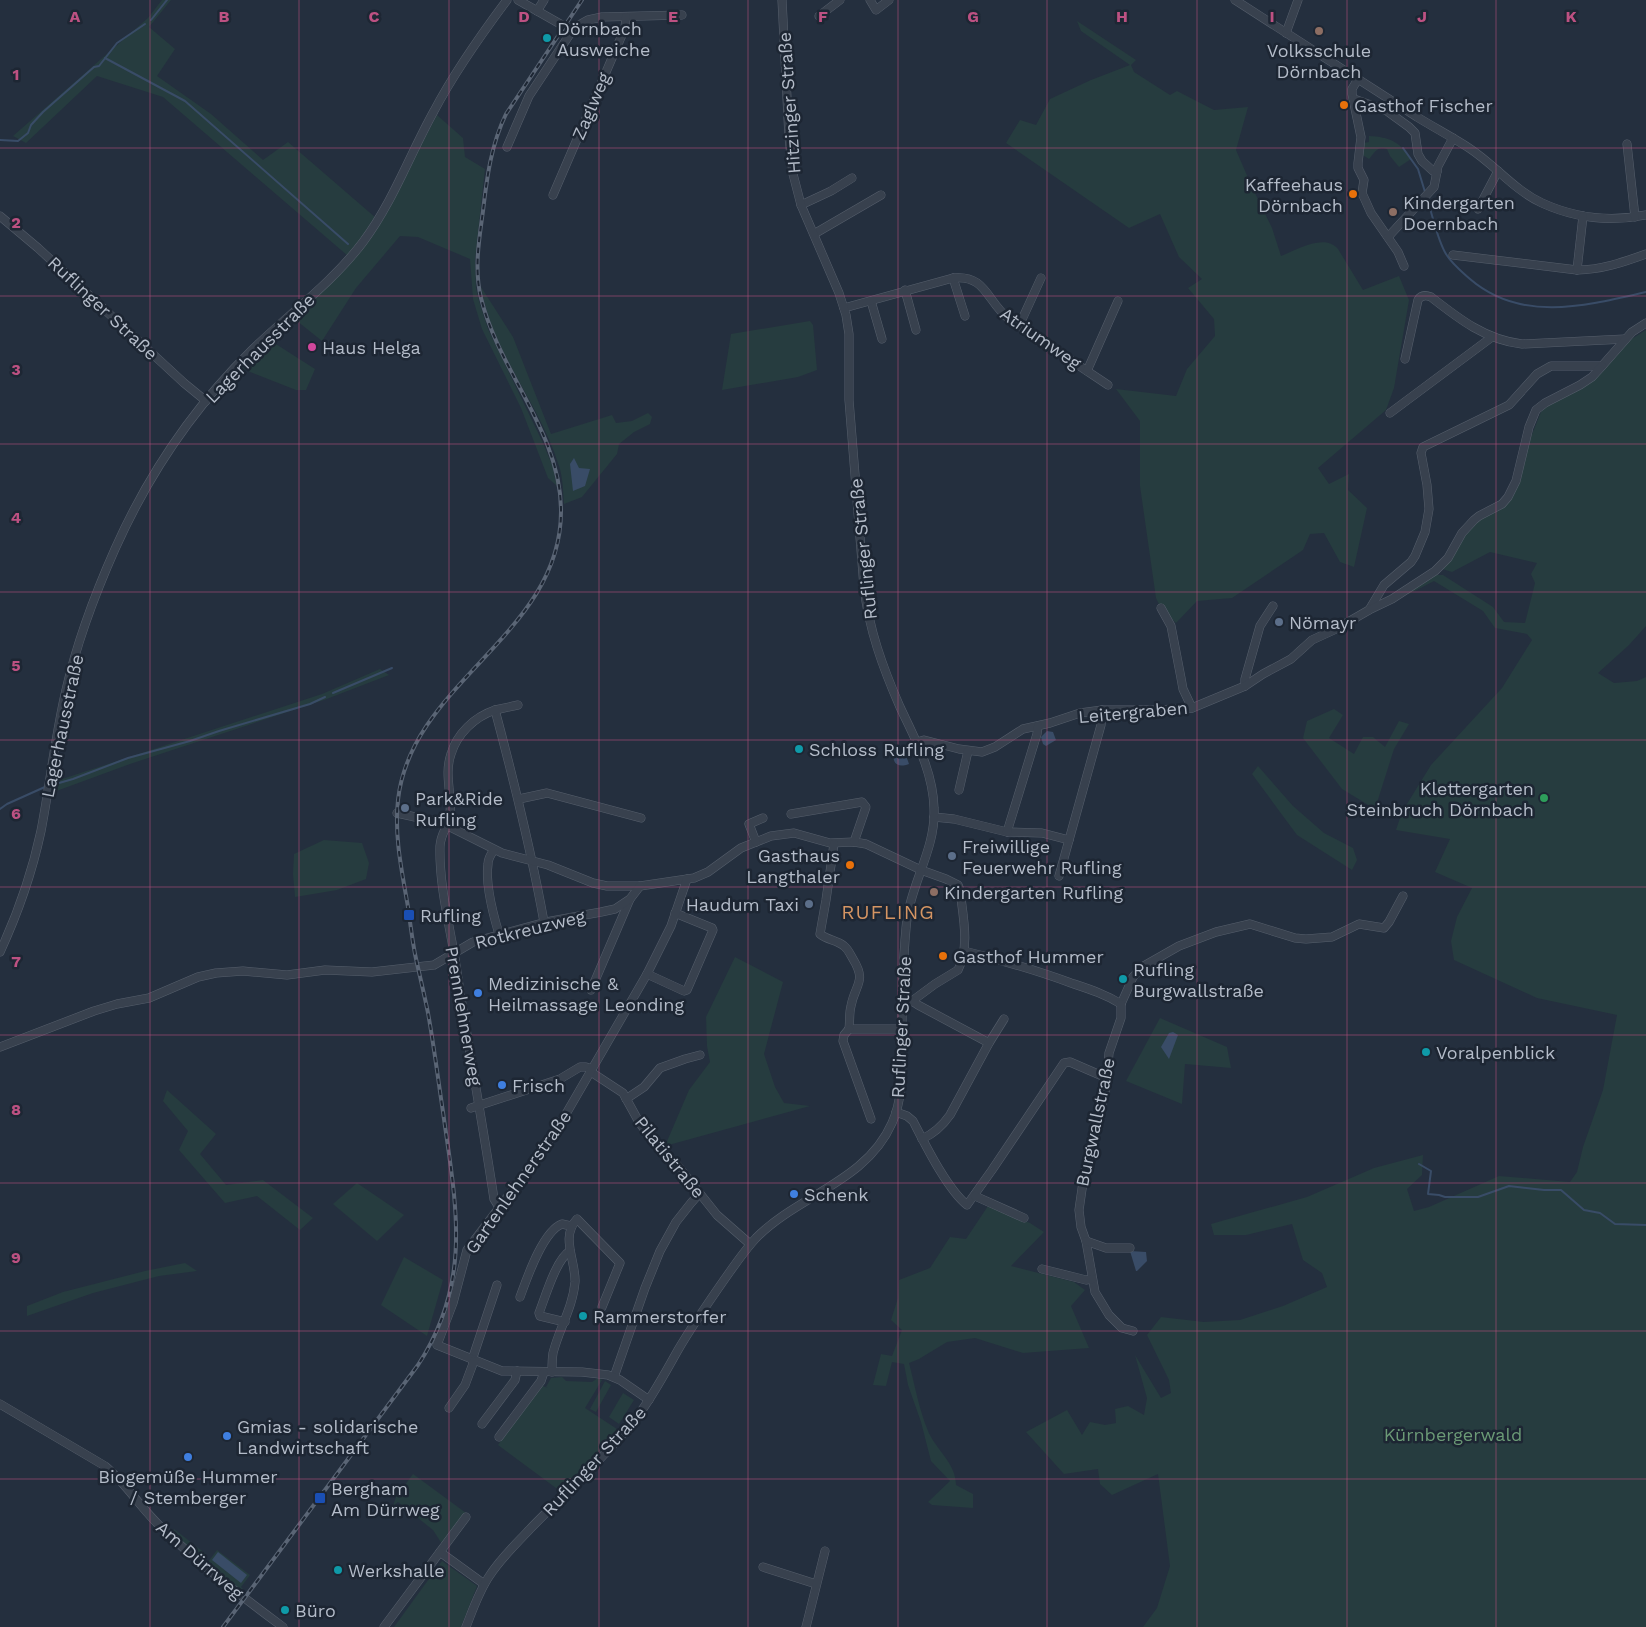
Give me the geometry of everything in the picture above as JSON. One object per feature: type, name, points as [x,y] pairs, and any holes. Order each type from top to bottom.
[{"type":"street","name":"Lagerhausstraße","points":[[0,952],[14,921],[32,865],[40,833],[60,718],[70,674],[108,565],[122,534],[180,435],[206,400],[252,350],[341,268],[367,236],[386,205],[448,85],[477,40],[507,0]]},
{"type":"street","points":[[518,0],[562,26],[572,28],[595,18],[682,15]]},
{"type":"street","points":[[536,11],[544,0]]},
{"type":"street","name":"Hitzinger Straße","points":[[782,0],[791,160],[796,188],[801,205],[833,277],[844,308]]},
{"type":"street","points":[[819,16],[840,0]]},
{"type":"street","points":[[870,0],[876,10],[889,0]]},
{"type":"street","points":[[1235,0],[1453,138],[1480,156],[1518,189],[1531,197],[1554,208],[1583,216],[1605,218],[1646,215]]},
{"type":"street","points":[[1286,32],[1298,0]]},
{"type":"street","name":"Zaglweg","points":[[553,195],[625,28],[626,17]]},
{"type":"street","points":[[507,147],[529,96],[570,34],[572,28]]},
{"type":"street","points":[[1358,79],[1352,90],[1361,137],[1358,168],[1364,180],[1362,193],[1371,213],[1398,252],[1404,266]]},
{"type":"street","points":[[1354,98],[1387,111],[1409,127],[1415,134],[1418,154],[1422,161],[1427,167],[1437,172]]},
{"type":"street","points":[[1388,237],[1430,193],[1436,182],[1438,166],[1453,138]]},
{"type":"street","points":[[1628,144],[1635,217]]},
{"type":"street","points":[[1478,210],[1498,171]]},
{"type":"street","points":[[801,205],[831,191],[852,178]]},
{"type":"street","points":[[814,234],[881,194]]},
{"type":"street","name":"Ruflinger Straße","points":[[0,216],[38,248],[184,383],[206,400]]},
{"type":"street","points":[[1577,270],[1583,216]]},
{"type":"street","points":[[1453,255],[1577,270],[1620,263],[1646,254]]},
{"type":"street","name":"Atriumweg","points":[[844,308],[905,290],[953,278],[966,277],[976,281],[983,287],[1003,315],[1108,386]]},
{"type":"street","points":[[953,278],[965,316]]},
{"type":"street","points":[[1019,326],[1041,278]]},
{"type":"street","points":[[905,290],[916,330]]},
{"type":"street","points":[[1405,359],[1418,300],[1422,296],[1431,297],[1466,324],[1492,337],[1508,342],[1522,344],[1625,340]]},
{"type":"street","points":[[871,301],[882,339]]},
{"type":"street","points":[[1086,371],[1118,301]]},
{"type":"street","name":"Ruflinger Straße","points":[[466,1627],[484,1584],[502,1559],[620,1436],[649,1400],[694,1324],[750,1244],[779,1218],[850,1174],[866,1161],[883,1140],[896,1112],[901,1086],[907,918],[910,903],[932,839],[934,798],[930,776],[880,658],[868,614],[864,587],[850,418],[850,341],[844,308]]},
{"type":"street","name":"Leitergraben","points":[[917,742],[924,740],[968,751],[988,750],[1023,730],[1080,713],[1102,710],[1192,708],[1245,686],[1291,659],[1312,640],[1392,599],[1429,576],[1448,558],[1462,533],[1474,520],[1505,502],[1516,481],[1529,428],[1536,410],[1592,376],[1632,332],[1646,323]]},
{"type":"street","points":[[1390,413],[1492,337]]},
{"type":"street","points":[[1369,610],[1384,585],[1415,556],[1425,532],[1429,509],[1421,453],[1423,447],[1509,405],[1537,374],[1545,368],[1551,366],[1602,366]]},
{"type":"street","points":[[1245,686],[1260,626],[1272,606]]},
{"type":"street","points":[[1161,608],[1171,626],[1182,684],[1192,708]]},
{"type":"street","name":"Prennlehnerweg","points":[[499,1207],[494,1199],[480,1105],[474,1080],[448,921],[440,854],[442,834],[450,819],[448,767],[453,747],[469,725],[482,715],[518,705]]},
{"type":"street","points":[[495,710],[519,799],[544,922]]},
{"type":"street","points":[[1060,876],[1101,725],[1102,710]]},
{"type":"street","points":[[1007,832],[1038,726]]},
{"type":"street","points":[[959,790],[968,751]]},
{"type":"street","points":[[519,799],[547,793],[641,818]]},
{"type":"street","points":[[791,814],[862,802],[866,807],[854,842]]},
{"type":"street","points":[[397,812],[448,825],[494,850],[511,856],[557,868],[599,885],[617,887],[640,886],[687,879],[708,872],[742,848],[771,836],[794,833],[834,844],[854,842],[872,847],[960,887],[965,941],[958,970],[912,1001],[903,1002]]},
{"type":"street","points":[[934,817],[954,819],[1007,832],[1042,833],[1069,840]]},
{"type":"street","points":[[756,842],[749,824],[763,818]]},
{"type":"street","points":[[834,844],[820,934],[846,948],[857,964],[860,974],[860,982],[850,1008],[849,1029],[844,1035],[843,1041],[871,1119]]},
{"type":"street","points":[[494,850],[488,860],[488,874],[492,908],[498,934]]},
{"type":"street","name":"Gartenlehnerstraße","points":[[473,1361],[437,1345],[453,1303],[467,1250],[554,1135],[647,974],[667,935],[687,879]]},
{"type":"street","name":"Rotkreuzweg","points":[[0,1047],[94,1011],[117,1004],[150,998],[198,978],[216,973],[243,971],[287,976],[324,970],[372,972],[437,964],[473,942],[498,934],[544,922],[608,911],[630,899],[640,886]]},
{"type":"street","name":"Burgwallstraße","points":[[1133,1331],[1122,1328],[1109,1315],[1098,1298],[1092,1279],[1080,1220],[1080,1201],[1107,1078],[1108,1060],[1120,1018],[1121,1004],[1133,978],[1142,967],[1180,946],[1216,932],[1243,925],[1255,925],[1296,938],[1306,939],[1332,937],[1359,924],[1384,928],[1403,896]]},
{"type":"street","points":[[592,990],[630,899]]},
{"type":"street","points":[[647,974],[684,991],[687,990],[713,930],[675,913]]},
{"type":"street","points":[[964,951],[1053,976],[1109,996],[1121,1004]]},
{"type":"street","points":[[912,1001],[989,1043]]},
{"type":"street","points":[[922,1139],[930,1135],[947,1119],[1004,1019]]},
{"type":"street","points":[[849,1029],[902,1029]]},
{"type":"street","points":[[626,1099],[644,1087],[660,1068],[700,1055]]},
{"type":"street","points":[[896,1112],[907,1116],[913,1121],[945,1176],[962,1202],[967,1205],[1064,1063],[1070,1062],[1107,1078]]},
{"type":"street","points":[[471,1108],[560,1078],[580,1067],[592,1070]]},
{"type":"street","name":"Pilatistraße","points":[[592,1070],[622,1093],[645,1130],[661,1150],[678,1166],[699,1194],[726,1223],[750,1244]]},
{"type":"street","points":[[614,1377],[660,1251],[676,1222],[699,1194]]},
{"type":"street","points":[[974,1196],[1024,1218]]},
{"type":"street","points":[[499,1437],[548,1372],[572,1298],[575,1281],[574,1262],[570,1251],[569,1239],[571,1226],[577,1220],[620,1263],[602,1307]]},
{"type":"street","points":[[520,1297],[530,1269],[547,1238],[558,1225],[566,1224],[571,1226]]},
{"type":"street","points":[[1086,1242],[1106,1248],[1130,1248]]},
{"type":"street","points":[[565,1322],[540,1316],[539,1313],[556,1269],[570,1251]]},
{"type":"street","points":[[1042,1269],[1086,1280],[1092,1279]]},
{"type":"street","points":[[449,1408],[462,1388],[473,1361],[497,1285]]},
{"type":"street","points":[[473,1361],[502,1371],[602,1374],[614,1377],[649,1400]]},
{"type":"street","points":[[482,1424],[515,1380],[517,1371]]},
{"type":"street","name":"Am Dürrweg","points":[[0,1404],[106,1466],[119,1478],[153,1519],[177,1542],[246,1600],[283,1627]]},
{"type":"street","points":[[384,1627],[466,1516]]},
{"type":"street","points":[[806,1627],[825,1551]]},
{"type":"street","points":[[440,1552],[484,1584]]},
{"type":"street","points":[[763,1567],[816,1584]]},
{"type":"green space","points":[[162,0],[171,0],[149,27],[175,49],[157,76],[211,114],[263,160],[288,142],[376,218],[348,256],[163,97],[97,76],[26,143],[13,136],[148,18]]},
{"type":"green space","points":[[1077,21],[1136,60],[1131,65],[1134,72],[1170,95],[1177,91],[1214,110],[1248,107],[1236,150],[1272,228],[1281,256],[1310,244],[1325,242],[1332,244],[1338,249],[1363,290],[1399,276],[1409,300],[1394,388],[1386,410],[1318,468],[1329,484],[1349,474],[1348,490],[1367,508],[1354,567],[1340,562],[1324,533],[1310,534],[1303,550],[1232,598],[1197,601],[1176,623],[1161,608],[1156,598],[1140,486],[1140,421],[1116,389],[1176,396],[1187,369],[1215,336],[1214,319],[1188,288],[1202,279],[1179,257],[1160,214],[1129,228],[1006,143],[1020,120],[1036,125],[1050,99],[1130,65],[1081,31]]},
{"type":"green space","points":[[437,115],[463,138],[465,157],[485,169],[475,260],[476,288],[488,329],[543,443],[553,467],[557,486],[548,478],[521,408],[482,329],[473,299],[470,259],[418,237],[400,236],[356,288],[322,341],[292,317],[383,217]]},
{"type":"green space","points":[[1369,136],[1389,139],[1403,148],[1411,159],[1399,167],[1387,149],[1381,148],[1376,150],[1369,159],[1361,154],[1360,147],[1364,143],[1369,142]]},
{"type":"green space","points":[[481,287],[513,337],[551,434],[612,415],[616,423],[632,421],[648,413],[652,417],[650,424],[634,432],[619,444],[617,454],[582,497],[564,504],[563,485],[551,443],[495,334]]},
{"type":"green space","points":[[810,321],[813,325],[817,370],[798,377],[722,390],[731,334]]},
{"type":"green space","name":"Kürnbergerwald","points":[[1646,330],[1646,626],[1629,645],[1598,673],[1614,683],[1637,681],[1646,677],[1646,1627],[1143,1627],[1157,1608],[1170,1566],[1158,1474],[1112,1495],[1100,1484],[1098,1469],[1064,1474],[1026,1432],[1067,1410],[1082,1435],[1090,1422],[1105,1425],[1116,1423],[1115,1409],[1128,1406],[1144,1415],[1147,1398],[1135,1355],[1161,1398],[1171,1393],[1169,1380],[1147,1335],[1161,1317],[1204,1322],[1240,1320],[1283,1306],[1327,1287],[1322,1273],[1303,1260],[1292,1224],[1246,1235],[1214,1235],[1211,1224],[1307,1197],[1374,1168],[1423,1155],[1422,1175],[1407,1189],[1414,1211],[1429,1207],[1499,1176],[1570,1182],[1577,1172],[1583,1147],[1603,1090],[1617,1015],[1537,998],[1454,960],[1451,941],[1457,917],[1472,888],[1435,872],[1450,839],[1396,830],[1402,812],[1431,765],[1502,688],[1532,640],[1527,634],[1495,628],[1483,611],[1434,581],[1409,594],[1407,592],[1434,575],[1443,575],[1493,607],[1504,622],[1525,623],[1535,583],[1531,574],[1537,563],[1490,552],[1452,572],[1439,568],[1479,519],[1500,510],[1513,496],[1531,437],[1541,412],[1546,407],[1587,384],[1630,340]]},
{"type":"green space","points":[[268,339],[315,369],[306,390],[296,390],[240,368]]},
{"type":"green space","points":[[380,669],[389,675],[324,700],[130,764],[51,793],[53,782],[322,694]]},
{"type":"green space","points":[[1334,709],[1343,715],[1329,738],[1354,754],[1363,737],[1373,737],[1385,747],[1399,721],[1409,724],[1394,749],[1375,809],[1342,789],[1303,738],[1307,721]]},
{"type":"green space","points":[[1258,766],[1293,806],[1324,833],[1353,848],[1357,860],[1352,870],[1297,835],[1252,774]]},
{"type":"green space","points":[[324,840],[362,843],[369,863],[366,879],[337,890],[295,897],[294,854]]},
{"type":"green space","points":[[735,957],[783,982],[764,1054],[775,1087],[784,1103],[810,1106],[665,1146],[689,1090],[710,1062],[707,1046],[706,1017]]},
{"type":"green space","points":[[1160,1018],[1227,1047],[1231,1068],[1185,1064],[1182,1104],[1126,1081]]},
{"type":"green space","points":[[167,1090],[216,1134],[200,1154],[226,1185],[263,1180],[313,1218],[300,1230],[257,1196],[225,1203],[179,1150],[188,1131],[163,1101]]},
{"type":"green space","points":[[357,1183],[404,1215],[377,1241],[333,1204]]},
{"type":"green space","points":[[988,1206],[1030,1223],[1044,1232],[1011,1266],[1074,1282],[1085,1290],[1071,1306],[1089,1348],[1023,1353],[975,1338],[947,1342],[909,1363],[920,1406],[931,1438],[953,1470],[956,1485],[973,1494],[973,1508],[932,1505],[928,1502],[950,1481],[931,1461],[921,1422],[908,1385],[904,1364],[892,1362],[886,1386],[873,1385],[881,1354],[892,1356],[902,1330],[891,1320],[898,1298],[899,1280],[930,1268],[950,1237],[966,1239]]},
{"type":"green space","points":[[404,1257],[443,1280],[427,1336],[381,1305]]},
{"type":"green space","points":[[185,1263],[197,1271],[159,1276],[93,1293],[27,1316],[27,1306],[63,1292]]},
{"type":"green space","points":[[562,1377],[566,1381],[592,1382],[598,1378],[602,1380],[585,1408],[620,1431],[560,1491],[498,1445],[540,1385],[548,1388],[546,1387],[551,1378]]},
{"type":"green space","points":[[605,1381],[611,1385],[596,1412],[590,1409]]},
{"type":"green space","points":[[623,1393],[634,1400],[619,1424],[609,1417]]},
{"type":"green space","points":[[413,1474],[466,1513],[442,1544],[433,1530],[398,1502],[393,1506],[396,1497]]},
{"type":"green space","points":[[174,1529],[206,1554],[203,1558],[199,1558],[172,1532]]},
{"type":"green space","points":[[217,1550],[250,1575],[241,1587],[243,1589],[241,1593],[208,1565],[208,1562]]},
{"type":"green space","points":[[442,1561],[477,1586],[461,1627],[394,1627]]},
{"type":"water","points":[[574,458],[579,468],[590,469],[585,486],[573,491],[570,464]]},
{"type":"water","points":[[1047,731],[1053,732],[1056,740],[1046,746],[1043,744],[1041,737]]},
{"type":"water","points":[[895,748],[905,754],[909,764],[897,765],[895,763]]},
{"type":"water","points":[[1173,1032],[1178,1035],[1169,1059],[1161,1047],[1169,1033]]},
{"type":"water","points":[[1130,1251],[1146,1252],[1147,1261],[1137,1271],[1136,1271]]},
{"type":"water","points":[[218,1552],[247,1575],[241,1583],[212,1560]]},
{"type":"waterway","points":[[151,20],[167,0]]},
{"type":"waterway","points":[[0,140],[18,141],[28,133],[31,125],[43,112],[94,67],[99,66],[117,43],[145,24]]},
{"type":"waterway","points":[[105,58],[185,101],[348,244]]},
{"type":"waterway","points":[[1403,148],[1418,169],[1425,192]]},
{"type":"waterway","points":[[1427,199],[1440,241],[1448,258],[1470,279],[1490,293],[1511,302],[1532,306],[1577,306],[1646,292]]},
{"type":"waterway","points":[[333,693],[392,668]]},
{"type":"waterway","points":[[52,785],[128,758],[310,704],[325,697]]},
{"type":"waterway","points":[[0,809],[47,786]]},
{"type":"waterway","points":[[1419,1164],[1431,1171],[1428,1194],[1445,1197],[1478,1197],[1509,1186],[1561,1190],[1584,1210],[1600,1213],[1615,1224],[1646,1225]]},
{"type":"railway","points":[[223,1627],[418,1365],[435,1334],[447,1303],[454,1273],[456,1242],[452,1179],[430,1025],[415,954],[401,867],[397,827],[398,800],[409,758],[429,722],[514,625],[538,590],[555,553],[561,509],[558,481],[551,454],[540,427],[501,351],[490,325],[479,287],[478,254],[488,174],[493,149],[501,126],[506,114],[582,0]]},
{"type":"place","name":"Volksschule Dörnbach","points":[[1319,31]]},
{"type":"place","name":"Dörnbach Ausweiche","points":[[547,38]]},
{"type":"place","name":"Gasthof Fischer","points":[[1344,105]]},
{"type":"place","name":"Kaffeehaus Dörnbach","points":[[1353,194]]},
{"type":"place","name":"Kindergarten Doernbach","points":[[1393,212]]},
{"type":"place","name":"Haus Helga","points":[[312,347]]},
{"type":"place","name":"Nömayr","points":[[1279,622]]},
{"type":"place","name":"Schloss Rufling","points":[[799,749]]},
{"type":"place","name":"Klettergarten Steinbruch Dörnbach","points":[[1544,798]]},
{"type":"place","name":"Park&Ride Rufling","points":[[405,808]]},
{"type":"place","name":"Freiwillige Feuerwehr Rufling","points":[[952,856]]},
{"type":"place","name":"Gasthaus Langthaler","points":[[850,865]]},
{"type":"place","name":"Kindergarten Rufling","points":[[934,892]]},
{"type":"place","name":"Haudum Taxi","points":[[809,904]]},
{"type":"place","name":"Rufling","points":[[409,915]]},
{"type":"place","name":"Gasthof Hummer","points":[[943,956]]},
{"type":"place","name":"Rufling Burgwallstraße","points":[[1123,979]]},
{"type":"place","name":"Medizinische & Heilmassage Leonding","points":[[478,993]]},
{"type":"place","name":"Voralpenblick","points":[[1426,1052]]},
{"type":"place","name":"Frisch","points":[[502,1085]]},
{"type":"place","name":"Schenk","points":[[794,1194]]},
{"type":"place","name":"Rammerstorfer","points":[[583,1316]]},
{"type":"place","name":"Gmias - solidarische Landwirtschaft","points":[[227,1436]]},
{"type":"place","name":"Biogemüße Hummer / Stemberger","points":[[188,1457]]},
{"type":"place","name":"Bergham Am Dürrweg","points":[[320,1498]]},
{"type":"place","name":"Werkshalle","points":[[338,1570]]},
{"type":"place","name":"Büro","points":[[285,1610]]},
{"type":"district","name":"RUFLING","points":[[888,912]]}]
